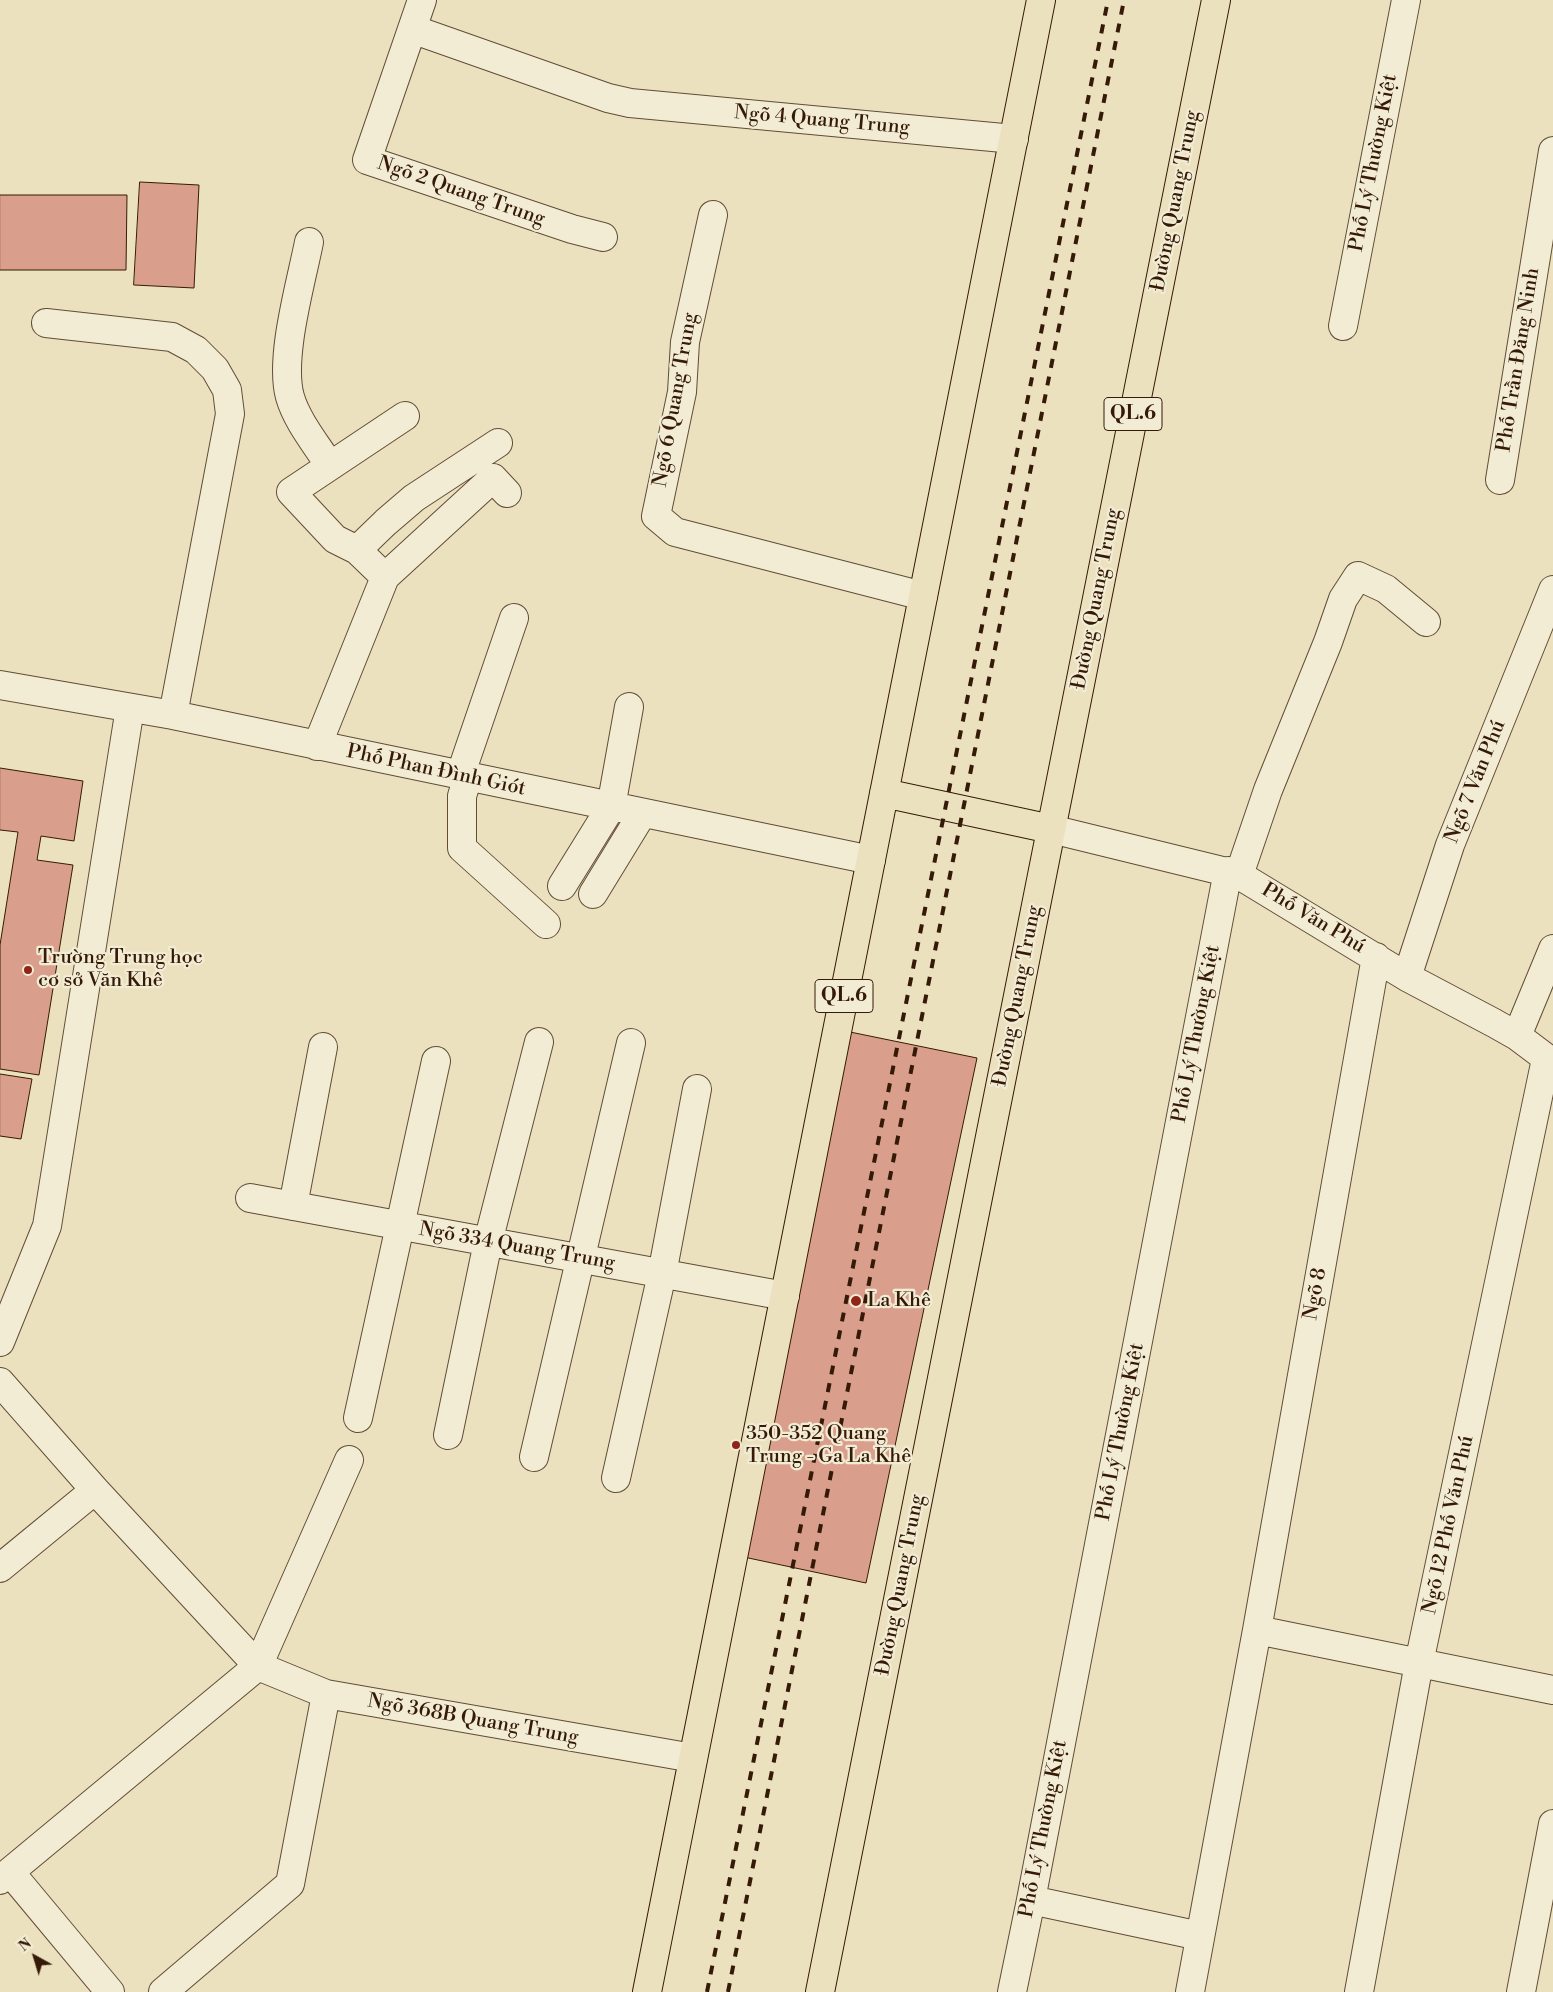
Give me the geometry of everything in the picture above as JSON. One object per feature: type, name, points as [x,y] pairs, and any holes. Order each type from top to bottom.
[{"type":"highway","name":"QL.6","points":[[647,1992],[1042,0]]},
{"type":"highway","name":"Đường Quang Trung","points":[[820,1992],[1216,0]]},
{"type":"highway","points":[[884,793],[1051,828]]},
{"type":"street","name":"Ngõ 2 Quang Trung","points":[[422,0],[367,160],[572,229],[603,237]]},
{"type":"street","name":"Phố Lý Thường Kiệt","points":[[1343,326],[1406,0]]},
{"type":"street","name":"Ngõ 4 Quang Trung","points":[[412,29],[608,98],[630,103],[1014,139]]},
{"type":"street","name":"Phố Trần Đăng Ninh","points":[[1500,480],[1553,151]]},
{"type":"street","name":"Ngõ 6 Quang Trung","points":[[713,214],[685,342],[682,392],[656,516],[675,532],[923,596]]},
{"type":"street","points":[[308,242],[290,336],[286,369],[290,397],[305,427],[330,466]]},
{"type":"street","points":[[46,323],[172,337],[196,350],[215,369],[227,390],[230,414],[173,715]]},
{"type":"street","points":[[385,577],[357,550],[335,539],[291,492],[405,416]]},
{"type":"street","points":[[357,550],[414,498],[498,443]]},
{"type":"street","points":[[317,746],[385,577],[493,478],[507,493]]},
{"type":"street","name":"Phố Lý Thường Kiệt","points":[[1012,1992],[1234,873],[1328,642],[1343,599],[1358,576],[1386,589],[1426,622]]},
{"type":"street","name":"Ngõ 7 Văn Phú","points":[[1408,977],[1450,844],[1553,590]]},
{"type":"street","points":[[514,618],[464,776],[462,848],[546,924]]},
{"type":"street","name":"Phố Phan Đình Giót","points":[[0,685],[173,715],[611,808],[871,860]]},
{"type":"street","points":[[562,886],[611,808],[629,707]]},
{"type":"street","points":[[0,1342],[46,1226],[130,708]]},
{"type":"street","points":[[593,894],[642,814]]},
{"type":"street","name":"Phố Văn Phú","points":[[1051,828],[1234,873],[1408,977],[1517,1036],[1550,1061]]},
{"type":"street","points":[[1517,1036],[1553,949]]},
{"type":"street","name":"Ngõ 8","points":[[1190,1992],[1376,958]]},
{"type":"street","points":[[448,1435],[488,1242],[539,1042]]},
{"type":"street","points":[[534,1457],[631,1043]]},
{"type":"street","points":[[293,1206],[323,1047]]},
{"type":"street","points":[[358,1418],[436,1061]]},
{"type":"street","name":"Ngõ 12 Phố Văn Phú","points":[[1359,1992],[1419,1664],[1550,1061]]},
{"type":"street","points":[[616,1478],[662,1274],[697,1089]]},
{"type":"street","name":"Ngõ 334 Quang Trung","points":[[250,1198],[785,1296]]},
{"type":"street","points":[[0,1382],[95,1490],[258,1666]]},
{"type":"street","points":[[110,1992],[5,1876],[258,1666],[349,1460]]},
{"type":"street","points":[[0,1568],[95,1490]]},
{"type":"street","points":[[1256,1630],[1553,1690]]},
{"type":"street","name":"Ngõ 368B Quang Trung","points":[[258,1666],[326,1694],[693,1758]]},
{"type":"street","points":[[164,1992],[290,1884],[326,1694]]},
{"type":"street","points":[[1521,1992],[1553,1824]]},
{"type":"street","points":[[1031,1900],[1200,1936]]},
{"type":"building","points":[[140,182],[199,185],[194,288],[134,285]]},
{"type":"building","points":[[0,195],[127,195],[126,270],[0,270]]},
{"type":"building","name":"Trường Trung học cơ sở Văn Khê","points":[[0,768],[83,781],[74,841],[41,836],[37,860],[73,865],[39,1075],[0,1069],[0,945],[18,832],[0,830]]},
{"type":"building","points":[[850,1032],[977,1058],[866,1583],[739,1556]]},
{"type":"building","points":[[0,1074],[32,1079],[21,1139],[0,1136]]},
{"type":"railway","points":[[707,1992],[1108,0]]},
{"type":"railway","points":[[728,1992],[1124,0]]},
{"type":"place","name":"Trường Trung học cơ sở Văn Khê","points":[[28,970]]},
{"type":"place","name":"La Khê","points":[[856,1301]]},
{"type":"place","name":"350-352 Quang Trung - Ga La Khê","points":[[736,1445]]}]
